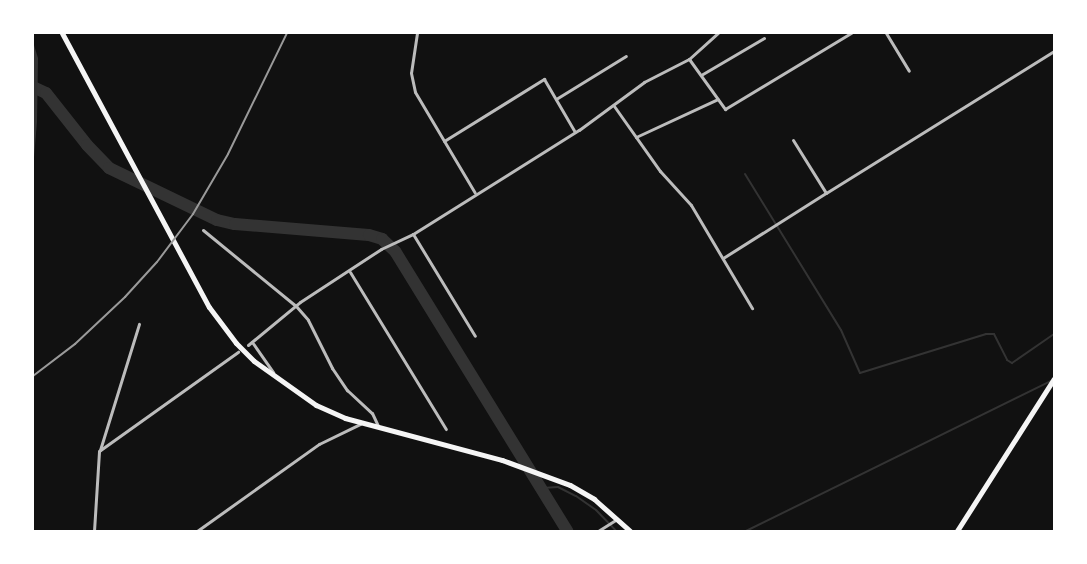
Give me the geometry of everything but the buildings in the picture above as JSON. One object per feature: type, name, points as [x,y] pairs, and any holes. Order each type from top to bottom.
[{"type":"main road","points":[[62,33],[209,307],[236,343],[280,382],[316,405],[362,423],[502,460],[546,475],[594,499],[630,531]]},
{"type":"main road","points":[[957,531],[1054,379]]},
{"type":"street","points":[[417,33],[411,73],[415,92],[475,193]]},
{"type":"street","points":[[248,345],[296,306],[350,272],[381,249],[412,234],[576,132],[644,82],[689,59],[718,33]]},
{"type":"street","points":[[689,59],[725,109],[851,33]]},
{"type":"street","points":[[886,33],[909,71]]},
{"type":"street","points":[[701,75],[764,38]]},
{"type":"street","points":[[723,258],[1054,51]]},
{"type":"street","points":[[556,99],[626,56]]},
{"type":"street","points":[[444,141],[543,79],[576,132]]},
{"type":"street","points":[[636,137],[719,99]]},
{"type":"street","points":[[614,106],[660,171],[691,205],[752,308]]},
{"type":"street","points":[[793,140],[826,193]]},
{"type":"street","points":[[203,230],[296,306],[308,320],[332,368],[347,390],[372,413],[378,426]]},
{"type":"street","points":[[412,234],[475,336]]},
{"type":"street","points":[[350,272],[446,429]]},
{"type":"street","points":[[94,531],[99,451],[139,324]]},
{"type":"street","points":[[252,342],[280,382]]},
{"type":"street","points":[[99,451],[238,352]]},
{"type":"street","points":[[197,531],[319,444],[362,423]]},
{"type":"street","points":[[598,531],[617,519]]},
{"type":"shaded area","points":[[33,42],[38,58],[37,122],[33,169]]},
{"type":"waterway","points":[[33,87],[46,93],[87,145],[109,168],[217,220],[235,224],[369,235],[382,239],[395,251],[567,531]]},
{"type":"waterway","points":[[745,174],[841,330],[860,373],[986,334],[994,334],[1007,360],[1012,363],[1054,334]]},
{"type":"waterway","points":[[746,531],[1051,381]]},
{"type":"waterway","points":[[542,488],[558,487],[576,496],[596,510],[616,531]]},
{"type":"railway","points":[[33,376],[75,344],[125,297],[157,262],[193,214],[228,154],[287,33]]}]
